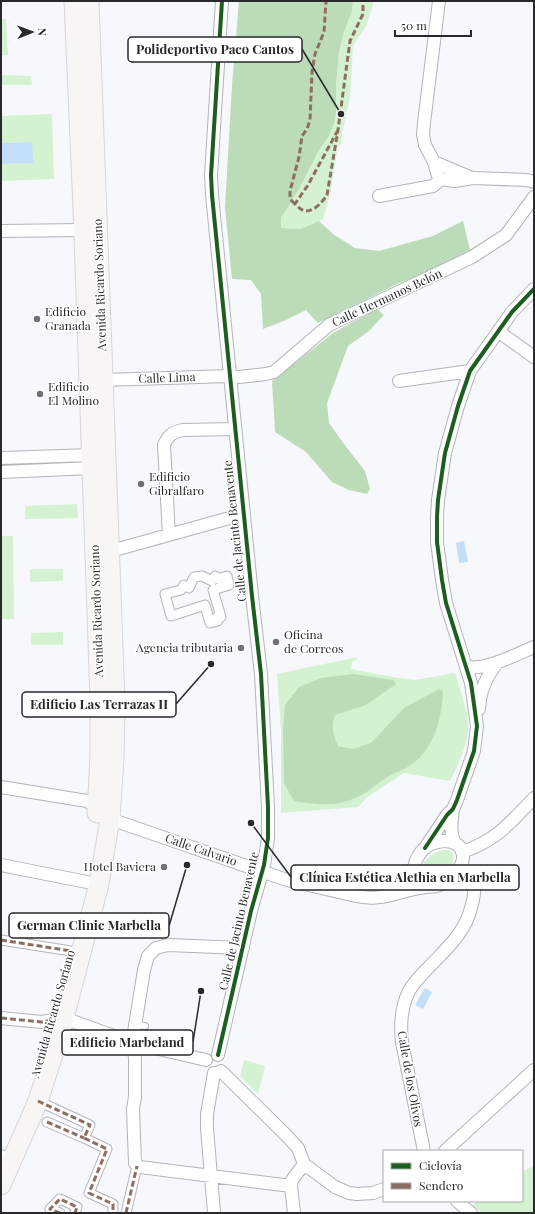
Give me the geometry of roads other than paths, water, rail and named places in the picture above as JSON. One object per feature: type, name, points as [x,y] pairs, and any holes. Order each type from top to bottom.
[{"type":"main road","name":"Avenida Ricardo Soriano","points":[[1,1185],[38,1101],[58,1019],[96,835],[104,813],[100,755],[97,457],[83,230],[74,1]]},
{"type":"main road","points":[[82,1],[86,86],[94,123]]},
{"type":"main road","name":"Avenida Ricardo Soriano","points":[[2,1158],[30,1093],[58,1019],[99,884],[104,813],[114,759],[115,701],[111,551],[97,457],[103,380],[90,1]]},
{"type":"main road","name":"Avenida Ricardo Soriano","points":[[97,457],[102,486],[105,598],[112,618]]},
{"type":"street","name":"Calle de Jacinto Benavente","points":[[218,1055],[262,871],[268,838],[261,674],[213,217],[211,175],[222,1]]},
{"type":"street","points":[[439,1],[423,129],[425,145],[434,162],[435,170],[438,176],[441,179],[454,181],[473,178],[527,180],[534,182]]},
{"type":"street","points":[[434,162],[473,178]]},
{"type":"street","points":[[379,196],[433,186],[441,179]]},
{"type":"street","name":"Calle Hermanos Belón","points":[[230,376],[239,377],[271,373],[329,325],[472,257],[506,235],[534,197]]},
{"type":"street","points":[[1,230],[83,230]]},
{"type":"street","points":[[477,726],[471,683],[446,603],[442,580],[437,542],[438,500],[445,453],[458,406],[470,371],[512,312],[534,289]]},
{"type":"street","points":[[498,332],[534,357]]},
{"type":"street","points":[[399,381],[470,371]]},
{"type":"street","name":"Calle Lima","points":[[103,380],[230,376]]},
{"type":"street","points":[[169,535],[164,445],[166,439],[175,431],[235,429]]},
{"type":"street","points":[[1,458],[97,457]]},
{"type":"street","points":[[1,472],[97,457]]},
{"type":"street","points":[[111,551],[244,514]]},
{"type":"street","points":[[202,576],[212,581],[215,576],[218,579],[227,576],[229,585],[214,590],[221,616],[218,617],[218,621],[210,623],[205,605],[171,616],[165,594],[181,590],[184,585],[189,588],[194,577],[202,576]]},
{"type":"street","points":[[466,667],[480,667],[498,662],[534,647]]},
{"type":"street","points":[[413,869],[416,883],[426,887],[436,887],[446,882],[456,874],[462,865],[463,861],[459,847],[452,837],[451,830],[453,809],[474,751],[479,701],[483,686],[489,673],[498,662]]},
{"type":"street","name":"Calle Calvario","points":[[1,787],[87,801],[104,813],[287,880],[356,896],[372,898],[385,897],[414,888],[426,887]]},
{"type":"street","points":[[425,848],[430,844],[438,842],[459,847],[486,843],[500,833],[534,798]]},
{"type":"street","points":[[385,897],[413,869],[418,858],[447,815],[453,809]]},
{"type":"street","points":[[1,864],[87,882]]},
{"type":"street","name":"Calle de los Olivos","points":[[424,1150],[402,1042],[401,1016],[404,1004],[415,982],[461,932],[470,912],[473,902],[474,887],[462,865]]},
{"type":"street","points":[[1,940],[71,951]]},
{"type":"street","points":[[126,1213],[137,1166],[134,1159],[133,1109],[135,1097],[135,1058],[133,1043],[140,1027],[146,963],[151,951],[168,945],[243,948]]},
{"type":"street","points":[[1,1018],[42,1022],[58,1019],[133,1043],[206,1060]]},
{"type":"street","points":[[214,1213],[207,1121],[217,1072],[224,1065],[224,1062],[218,1055],[210,1055],[206,1060],[206,1068],[217,1072],[288,1137],[298,1148],[304,1164],[326,1181],[345,1192],[365,1194],[383,1189]]},
{"type":"street","points":[[445,1150],[534,1070]]},
{"type":"street","points":[[38,1101],[79,1118],[90,1125],[84,1138]]},
{"type":"street","points":[[47,1122],[107,1149],[89,1193],[113,1204],[113,1213]]},
{"type":"street","points":[[294,1213],[291,1186],[292,1180],[304,1164]]},
{"type":"street","points":[[137,1166],[291,1186]]},
{"type":"street","points":[[60,1213],[50,1209],[60,1200],[77,1207],[75,1213]]},
{"type":"street","points":[[458,1202],[471,1213]]},
{"type":"water","points":[[32,142],[33,163],[1,164],[1,143]]},
{"type":"water","points":[[464,541],[468,562],[459,563],[456,543]]},
{"type":"water","points":[[425,988],[432,992],[423,1009],[415,1005]]},
{"type":"place","name":"Polideportivo Paco Cantos","points":[[341,114]]},
{"type":"place","name":"Edificio Granada","points":[[37,319]]},
{"type":"place","name":"Edificio El Molino","points":[[40,394]]},
{"type":"place","name":"Edificio Gibralfaro","points":[[141,484]]},
{"type":"place","name":"Oficina de Correos","points":[[276,642]]},
{"type":"place","name":"Agencia tributaria","points":[[241,648]]},
{"type":"place","name":"Edificio Las Terrazas II","points":[[211,664]]},
{"type":"place","name":"Clínica Estética Alethia en Marbella","points":[[251,823]]},
{"type":"place","name":"German Clinic Marbella","points":[[187,865]]},
{"type":"place","name":"Hotel Baviera","points":[[164,867]]},
{"type":"place","name":"Edificio Marbeland","points":[[201,991]]}]
